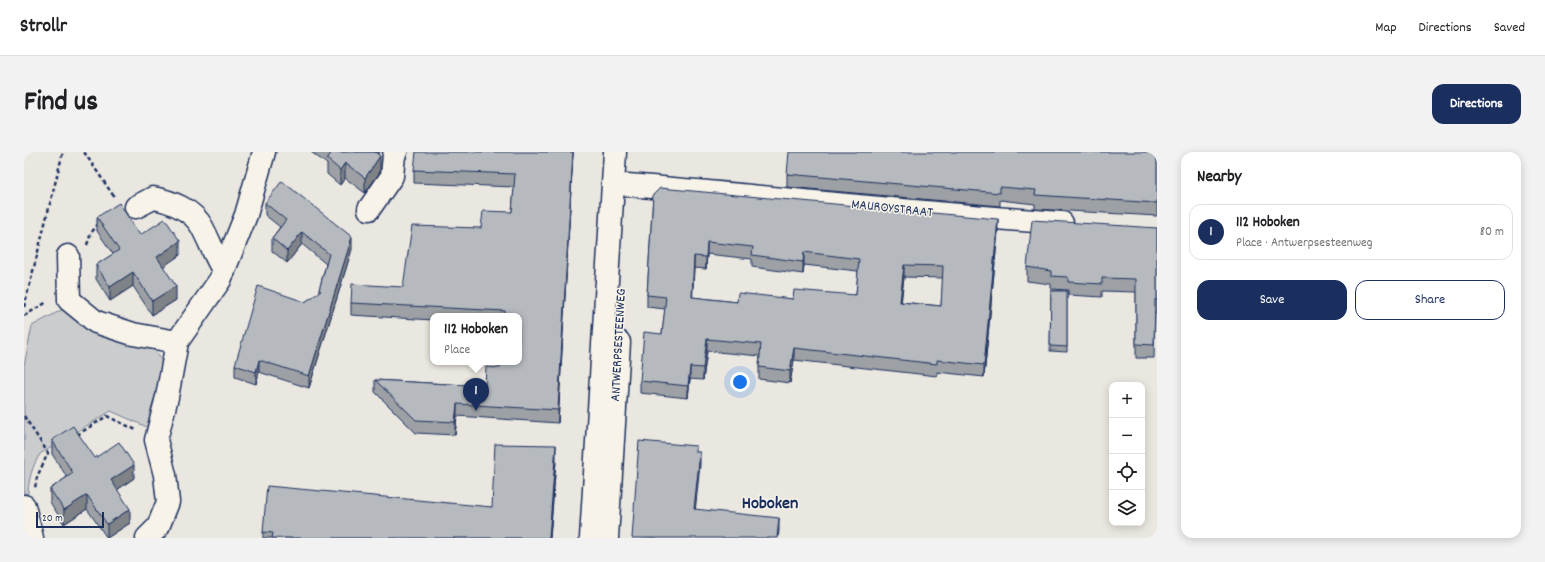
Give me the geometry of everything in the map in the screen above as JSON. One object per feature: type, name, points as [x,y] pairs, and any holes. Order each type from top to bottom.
[{"type":"street","points":[[147,538],[158,527],[168,502],[165,475],[156,440],[167,397],[177,342],[220,280],[246,215],[264,152]]},
{"type":"street","points":[[369,209],[392,176],[394,154],[396,152]]},
{"type":"street","points":[[591,538],[615,152]]},
{"type":"street","name":"ANTWERPSESTEENWEG","points":[[607,538],[630,152]]},
{"type":"street","name":"MAUROYSTRAAT","points":[[627,184],[964,216],[1080,224]]},
{"type":"street","points":[[136,207],[153,198],[175,204],[190,213],[202,226],[211,248],[224,271]]},
{"type":"street","points":[[68,256],[68,300],[96,322],[133,334],[177,342]]},
{"type":"street","points":[[29,498],[32,538]]},
{"type":"path","points":[[24,307],[63,152]]},
{"type":"path","points":[[84,152],[122,207],[136,207]]},
{"type":"path","points":[[68,256],[83,261],[91,233],[98,223],[104,219]]},
{"type":"path","points":[[24,416],[48,453]]},
{"type":"path","points":[[74,437],[107,416],[156,440]]},
{"type":"path","points":[[29,498],[48,453],[55,449]]},
{"type":"shaded area","points":[[67,307],[153,349],[161,360],[161,375],[147,427],[111,411],[40,454],[31,473],[28,493],[24,494],[24,366],[32,326]]},
{"type":"building","points":[[332,152],[375,152],[380,156],[365,178],[345,163],[340,170],[327,159]]},
{"type":"building","points":[[416,152],[573,152],[558,410],[457,404],[455,422],[416,420],[375,380],[485,386],[486,367],[500,368],[500,365],[522,365],[522,313],[351,303],[352,284],[403,287],[412,226],[481,228],[483,211],[512,212],[515,174],[414,170]]},
{"type":"building","points":[[789,152],[1157,152],[1157,203],[1035,195],[1036,190],[1000,187],[1000,193],[787,174]]},
{"type":"building","points":[[282,181],[352,237],[309,376],[259,360],[256,372],[235,365],[258,286],[305,302],[321,291],[319,290],[329,254],[302,232],[287,251],[272,238],[286,220],[265,203]]},
{"type":"building","points":[[660,188],[998,219],[984,365],[937,360],[937,364],[794,348],[790,371],[759,367],[761,344],[707,339],[703,368],[690,367],[688,386],[640,381],[644,332],[662,334],[666,297],[647,295],[653,195]],"holes":[[[707,242],[753,247],[752,255],[803,262],[804,252],[859,259],[856,295],[794,290],[793,299],[738,293],[737,302],[692,297],[694,256],[706,257]],[[904,265],[943,266],[941,306],[900,302]]]},
{"type":"building","points":[[119,203],[140,235],[165,219],[180,241],[157,257],[176,286],[152,301],[133,272],[110,287],[96,265],[119,250],[97,217]]},
{"type":"building","points":[[1032,220],[1157,228],[1157,300],[1155,299],[1154,345],[1136,344],[1136,279],[1102,278],[1102,284],[1068,282],[1068,277],[1051,276],[1051,271],[1027,267]]},
{"type":"building","points":[[1051,291],[1067,291],[1067,347],[1050,346]]},
{"type":"building","points":[[73,426],[95,458],[119,442],[134,465],[111,480],[130,509],[107,524],[87,495],[64,510],[50,489],[73,473],[52,440]]},
{"type":"building","points":[[639,441],[696,446],[696,452],[700,452],[694,509],[779,518],[777,538],[632,538]]},
{"type":"building","points":[[495,444],[556,445],[549,538],[272,538],[273,533],[263,532],[267,486],[492,507]]},
{"type":"place","name":"112 Hoboken","points":[[476,411]]},
{"type":"district","name":"Hoboken","points":[[770,504]]}]
